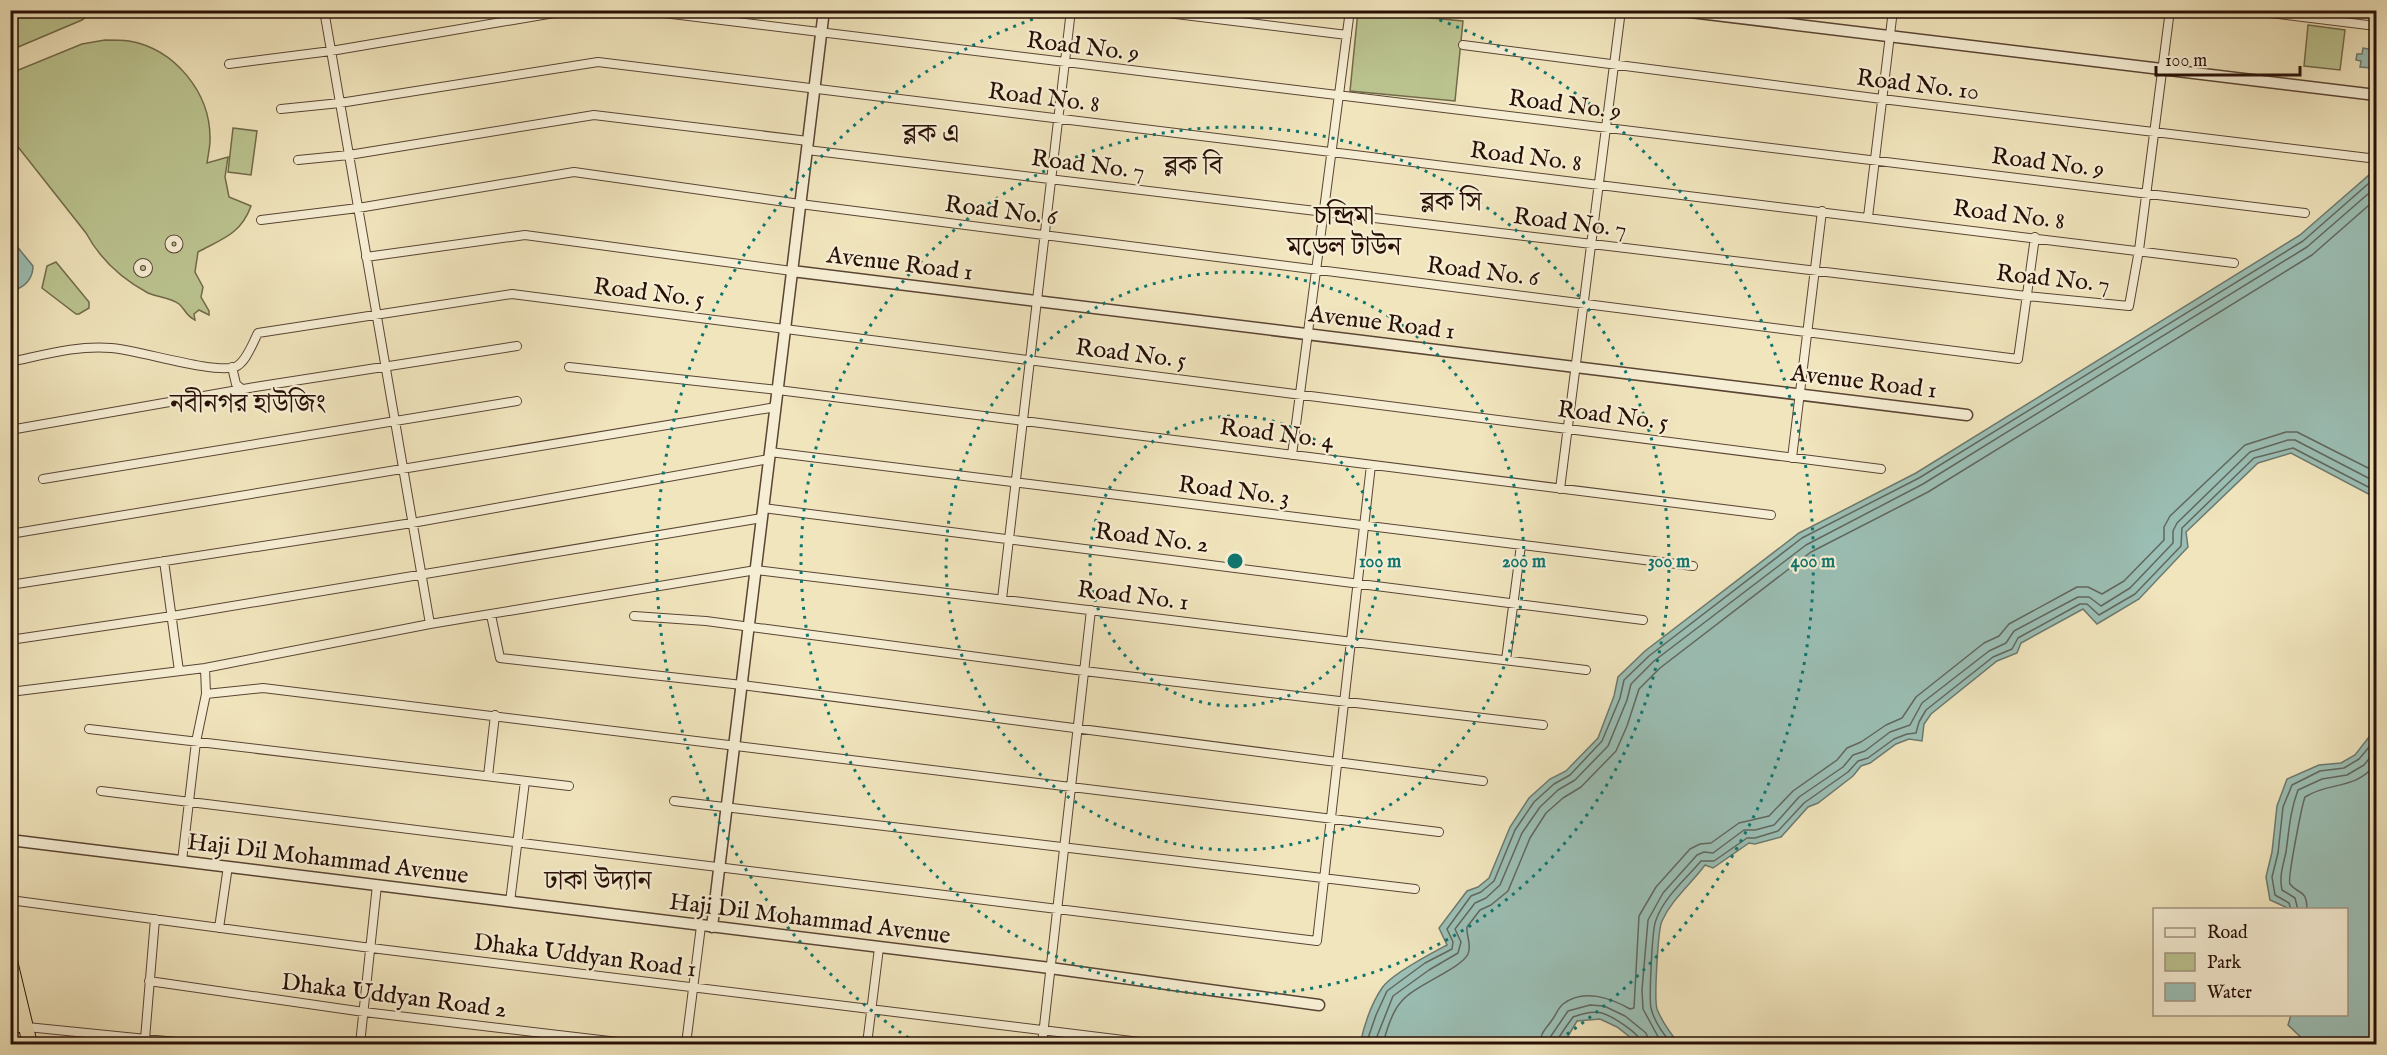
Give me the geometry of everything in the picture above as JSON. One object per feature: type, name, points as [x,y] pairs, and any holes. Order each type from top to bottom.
[{"type":"highway","points":[[10,961],[12,978],[30,1044]]},
{"type":"street","points":[[324,10],[430,624]]},
{"type":"street","points":[[229,64],[331,51],[572,10]]},
{"type":"street","name":"Road No. 9","points":[[639,10],[821,34],[2305,213]]},
{"type":"street","points":[[712,927],[824,10]]},
{"type":"street","points":[[1002,599],[1071,10]]},
{"type":"street","points":[[1143,10],[1347,35]]},
{"type":"street","points":[[1292,455],[1350,10]]},
{"type":"street","points":[[1560,489],[1621,10]]},
{"type":"street","points":[[1674,10],[2376,95]]},
{"type":"street","points":[[1868,217],[1893,10]]},
{"type":"street","points":[[2139,250],[2170,10]]},
{"type":"street","points":[[2246,10],[2376,26]]},
{"type":"street","name":"Road No. 10","points":[[1463,45],[2369,158]]},
{"type":"street","name":"Road No. 8","points":[[281,109],[340,103],[598,62],[2234,263]]},
{"type":"street","name":"Road No. 7","points":[[298,160],[348,155],[594,115],[1051,180],[2026,296],[2129,306],[2139,250]]},
{"type":"street","name":"Road No. 6","points":[[261,220],[358,208],[574,172],[800,204],[2018,359],[2026,296]]},
{"type":"street","points":[[1792,458],[1822,211]]},
{"type":"street","points":[[366,257],[525,235],[792,271]]},
{"type":"street","points":[[2026,296],[2035,237]]},
{"type":"street","name":"Avenue Road 1","points":[[792,271],[1967,415]]},
{"type":"street","name":"Road No. 5","points":[[232,367],[241,363],[258,333],[512,294],[1881,469]]},
{"type":"street","points":[[10,430],[242,389],[517,346]]},
{"type":"street","points":[[10,362],[80,347],[112,348],[198,364],[232,367],[236,384],[242,389]]},
{"type":"street","name":"Road No. 4","points":[[569,367],[778,390],[1771,515]]},
{"type":"street","points":[[44,479],[517,401]]},
{"type":"street","points":[[10,534],[776,407]]},
{"type":"street","name":"Road No. 3","points":[[10,585],[412,524],[770,455],[1016,482],[1694,566]]},
{"type":"street","points":[[101,791],[1317,941],[1371,465]]},
{"type":"street","name":"Road No. 2","points":[[10,640],[421,575],[763,513],[1009,539],[1643,620]]},
{"type":"street","points":[[1506,660],[1521,545]]},
{"type":"street","points":[[164,561],[179,671]]},
{"type":"street","name":"Road No. 1","points":[[10,692],[204,668],[430,624],[756,570],[1586,670]]},
{"type":"street","points":[[1042,1044],[1091,610]]},
{"type":"street","points":[[491,615],[501,658],[742,686],[1483,781]]},
{"type":"street","points":[[634,616],[706,621],[1544,726]]},
{"type":"street","points":[[182,861],[196,742],[206,694],[204,668]]},
{"type":"street","points":[[206,694],[263,688],[1071,786],[1330,821],[1438,832]]},
{"type":"street","points":[[489,776],[495,716]]},
{"type":"street","points":[[89,729],[569,786]]},
{"type":"street","points":[[510,902],[525,781]]},
{"type":"street","points":[[674,801],[1415,889]]},
{"type":"street","name":"Haji Dil Mohammad Avenue","points":[[10,840],[1050,968],[1318,1005]]},
{"type":"street","points":[[219,928],[228,867]]},
{"type":"street","points":[[360,1044],[377,885]]},
{"type":"street","name":"Dhaka Uddyan Road 1","points":[[10,900],[370,948],[1156,1044]]},
{"type":"street","points":[[146,1039],[155,919]]},
{"type":"street","points":[[686,1044],[700,926]]},
{"type":"street","points":[[867,1044],[879,948]]},
{"type":"street","name":"Dhaka Uddyan Road 2","points":[[149,981],[364,1012],[635,1044]]},
{"type":"street","points":[[10,1029],[27,1027],[196,1044]]},
{"type":"green space","points":[[11,10],[87,11],[87,16],[11,50]]},
{"type":"green space","points":[[1358,11],[1463,21],[1455,101],[1350,91]]},
{"type":"green space","points":[[2308,25],[2345,30],[2340,70],[2304,66]]},
{"type":"green space","points":[[105,40],[129,41],[146,46],[175,63],[187,76],[197,90],[209,123],[210,143],[207,163],[228,157],[225,177],[229,197],[251,206],[242,223],[230,235],[198,252],[195,272],[203,287],[201,297],[209,315],[199,310],[194,314],[195,320],[179,304],[148,293],[113,268],[11,138],[11,73],[82,44]]},
{"type":"green space","points":[[233,128],[257,131],[251,175],[228,172]]},
{"type":"green space","points":[[56,262],[89,302],[89,308],[79,314],[42,288],[47,266]]},
{"type":"water","points":[[2363,48],[2374,50],[2371,68],[2360,67],[2361,61],[2356,60],[2357,54],[2362,54]]},
{"type":"water","points":[[2376,169],[2376,498],[2291,453],[2258,463],[2186,532],[2188,547],[2139,599],[2097,624],[2083,609],[2021,643],[2017,653],[1997,661],[1931,714],[1924,724],[1922,741],[1909,739],[1896,744],[1870,763],[1861,766],[1853,776],[1818,803],[1808,807],[1781,837],[1755,844],[1749,843],[1713,868],[1705,865],[1671,906],[1661,927],[1656,1003],[1664,1023],[1679,1044],[1639,1044],[1617,1027],[1600,1019],[1577,1021],[1567,1038],[1559,1044],[1360,1044],[1368,1015],[1382,988],[1403,970],[1447,945],[1439,928],[1467,891],[1478,887],[1489,878],[1510,827],[1529,798],[1550,779],[1566,771],[1598,738],[1614,696],[1618,677],[1645,651],[1799,533],[1916,473],[2300,235]]},
{"type":"water","points":[[10,238],[33,266],[27,282],[13,291],[10,291]]},
{"type":"water","points":[[2376,728],[2376,1044],[2308,1044],[2288,1025],[2291,1016],[2348,1016],[2348,908],[2288,908],[2270,900],[2266,877],[2272,852],[2277,806],[2287,779],[2319,765],[2341,763],[2355,755]]},
{"type":"district","name":"ব্লক এ","points":[[931,133]]},
{"type":"district","name":"ব্লক বি","points":[[1193,165]]},
{"type":"district","name":"ব্লক সি","points":[[1451,201]]},
{"type":"district","name":"চন্দ্রিমা মডেল টাউন","points":[[1344,230]]},
{"type":"district","name":"নবীনগর হাউজিং","points":[[248,403]]},
{"type":"district","name":"ঢাকা উদ্যান","points":[[598,880]]}]
